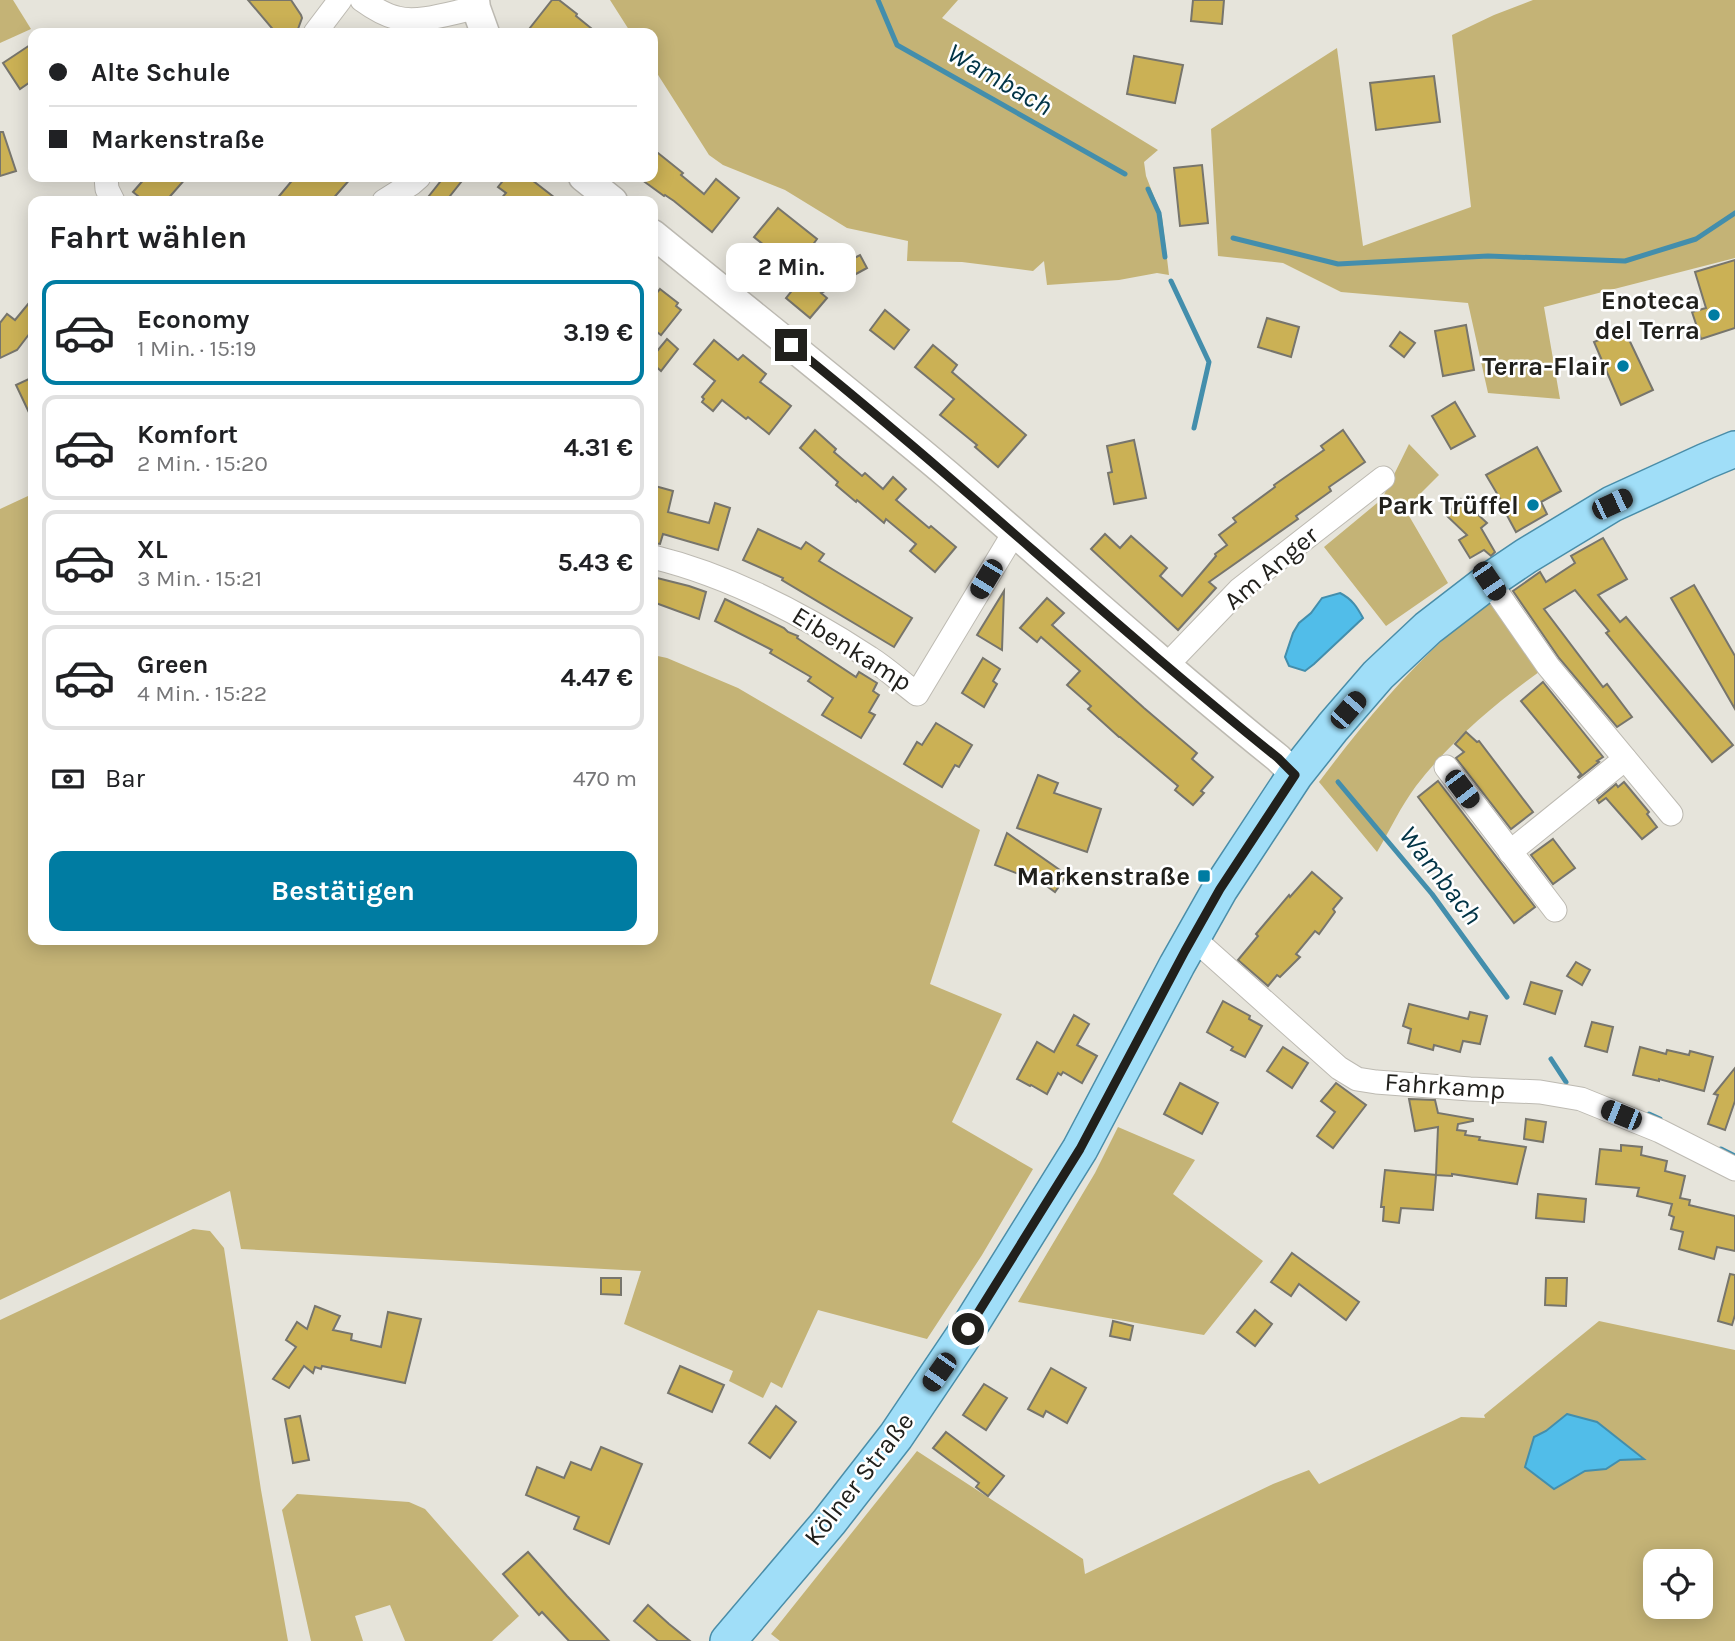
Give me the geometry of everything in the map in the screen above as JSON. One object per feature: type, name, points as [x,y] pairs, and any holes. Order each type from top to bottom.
[{"type":"main road","name":"Kölner Straße","points":[[728,1641],[829,1522],[896,1436],[968,1329],[1080,1149],[1220,889],[1295,775],[1333,727],[1378,675],[1428,628],[1489,581],[1612,504],[1735,449]]},
{"type":"street","points":[[319,28],[340,0]]},
{"type":"street","points":[[362,0],[379,12],[399,19],[479,14]]},
{"type":"street","points":[[392,196],[413,182]]},
{"type":"street","points":[[589,182],[607,196]]},
{"type":"street","points":[[658,238],[837,382],[1295,775]]},
{"type":"street","name":"Am Anger","points":[[1166,666],[1240,589],[1383,478]]},
{"type":"street","name":"Eibenkamp","points":[[658,558],[686,565],[760,594],[872,659],[916,694],[1014,533]]},
{"type":"street","points":[[1489,581],[1548,666],[1671,814]]},
{"type":"street","points":[[1510,852],[1625,760]]},
{"type":"street","points":[[1446,767],[1555,910]]},
{"type":"street","name":"Fahrkamp","points":[[1192,937],[1339,1068],[1357,1079],[1470,1090],[1540,1092],[1581,1100],[1660,1131],[1735,1169]]},
{"type":"shaded area","points":[[0,0],[13,0],[30,28],[0,43]]},
{"type":"shaded area","points":[[610,0],[958,0],[942,18],[1158,150],[1144,162],[1146,176],[1162,217],[1169,275],[1157,273],[1119,280],[1047,285],[1044,261],[1033,271],[962,262],[907,261],[908,241],[847,228],[785,190],[723,165],[709,155],[658,75],[658,28],[628,28]]},
{"type":"shaded area","points":[[1533,0],[1735,0],[1735,258],[1544,307],[1560,399],[1488,393],[1468,303],[1341,292],[1283,263],[1218,256],[1211,129],[1337,48],[1363,246],[1471,207],[1452,35]]},
{"type":"shaded area","points":[[1409,444],[1439,475],[1405,509],[1448,583],[1386,626],[1324,547],[1382,499]]},
{"type":"shaded area","points":[[28,496],[28,945],[658,945],[658,656],[738,688],[980,830],[930,984],[1002,1014],[952,1122],[1033,1169],[982,1255],[927,1339],[818,1310],[782,1388],[771,1382],[763,1398],[729,1381],[733,1371],[624,1324],[641,1271],[241,1249],[230,1191],[0,1300],[0,509]]},
{"type":"shaded area","points":[[1489,602],[1539,672],[1489,711],[1443,754],[1400,810],[1377,852],[1319,782],[1412,670]]},
{"type":"shaded area","points":[[1118,1127],[1195,1160],[1173,1194],[1263,1261],[1204,1335],[1018,1302],[1095,1173]]},
{"type":"shaded area","points":[[193,1229],[210,1231],[224,1248],[261,1490],[288,1641],[0,1641],[0,1320]]},
{"type":"shaded area","points":[[1599,1321],[1735,1350],[1735,1641],[780,1641],[771,1634],[917,1451],[1083,1559],[1085,1574],[1273,1484],[1309,1470],[1319,1484],[1461,1417],[1485,1418],[1484,1415]]},
{"type":"shaded area","points":[[297,1494],[409,1502],[425,1509],[519,1616],[492,1641],[405,1641],[390,1605],[355,1616],[363,1641],[311,1641],[282,1510]]},
{"type":"water","points":[[1340,593],[1354,604],[1363,618],[1305,671],[1289,666],[1285,657],[1299,623],[1322,598]]},
{"type":"water","points":[[1567,1414],[1597,1422],[1644,1459],[1620,1460],[1606,1469],[1585,1471],[1554,1489],[1525,1467],[1534,1437]]},
{"type":"building","points":[[248,0],[291,0],[302,18],[298,28],[272,28]]},
{"type":"building","points":[[552,0],[559,0],[591,28],[530,28]]},
{"type":"building","points":[[1193,0],[1224,0],[1222,24],[1191,21]]},
{"type":"building","points":[[28,46],[28,83],[20,89],[3,63]]},
{"type":"building","points":[[1134,56],[1183,65],[1175,103],[1127,94]]},
{"type":"building","points":[[1434,76],[1440,122],[1376,130],[1370,83]]},
{"type":"building","points":[[0,132],[3,132],[16,171],[0,176]]},
{"type":"building","points":[[658,153],[704,194],[716,179],[739,198],[712,232],[645,182],[658,182]]},
{"type":"building","points":[[1202,165],[1208,223],[1180,226],[1174,168]]},
{"type":"building","points":[[142,182],[183,182],[170,196],[138,196],[133,192]]},
{"type":"building","points":[[291,182],[348,182],[335,196],[279,196]]},
{"type":"building","points":[[440,182],[461,182],[450,196],[429,196]]},
{"type":"building","points":[[502,182],[534,182],[553,196],[503,196],[506,193],[498,187]]},
{"type":"building","points":[[778,208],[817,239],[809,250],[832,270],[860,255],[867,268],[821,293],[827,298],[810,318],[786,298],[803,277],[754,237]]},
{"type":"building","points":[[1735,260],[1735,328],[1701,339],[1692,312],[1706,308],[1695,272]]},
{"type":"building","points":[[660,289],[678,303],[676,306],[681,310],[661,335],[658,333]]},
{"type":"building","points":[[28,304],[28,336],[17,350],[0,358],[0,323],[7,314],[15,320]]},
{"type":"building","points":[[885,310],[909,330],[894,349],[870,330]]},
{"type":"building","points":[[1267,318],[1299,327],[1291,357],[1258,347]]},
{"type":"building","points":[[1466,325],[1474,370],[1443,376],[1435,331]]},
{"type":"building","name":"Terra-Flair","points":[[1624,329],[1653,390],[1621,405],[1594,342]]},
{"type":"building","points":[[1400,332],[1415,343],[1404,357],[1390,346]]},
{"type":"building","points":[[667,339],[678,349],[661,371],[658,368],[658,350]]},
{"type":"building","points":[[714,340],[738,360],[743,355],[766,374],[760,382],[791,406],[769,434],[722,400],[713,411],[702,402],[702,397],[715,381],[694,364]]},
{"type":"building","points":[[933,345],[957,365],[952,372],[1026,435],[998,467],[975,447],[977,445],[940,415],[954,399],[915,367]]},
{"type":"building","points":[[28,379],[28,410],[16,385]]},
{"type":"building","points":[[1455,402],[1475,436],[1451,449],[1432,416]]},
{"type":"building","points":[[815,430],[836,449],[834,452],[862,476],[865,473],[883,489],[893,477],[906,489],[896,500],[956,547],[935,572],[910,551],[916,544],[886,519],[884,523],[857,500],[856,502],[800,448]]},
{"type":"building","points":[[1343,430],[1365,462],[1329,487],[1331,491],[1296,516],[1298,519],[1209,582],[1216,588],[1178,630],[1091,549],[1105,534],[1120,548],[1131,536],[1167,568],[1160,576],[1182,596],[1215,554],[1227,545],[1219,535],[1236,522],[1233,518],[1324,450],[1321,446]]},
{"type":"building","points":[[1134,440],[1146,498],[1114,504],[1108,473],[1112,472],[1107,446]]},
{"type":"building","points":[[1537,447],[1561,491],[1541,502],[1547,514],[1516,532],[1486,475]]},
{"type":"building","points":[[658,487],[673,491],[668,512],[709,523],[715,503],[730,508],[718,550],[663,534],[660,544]]},
{"type":"building","points":[[1461,499],[1487,523],[1481,528],[1495,552],[1491,556],[1484,550],[1470,558],[1459,540],[1467,535],[1446,515]]},
{"type":"building","points":[[758,529],[801,549],[806,542],[824,554],[819,561],[912,618],[894,647],[782,580],[783,578],[743,560]]},
{"type":"building","points":[[1603,538],[1627,579],[1598,595],[1620,622],[1626,617],[1733,745],[1712,762],[1606,633],[1609,631],[1575,590],[1544,609],[1603,687],[1607,684],[1632,717],[1617,727],[1559,658],[1513,591],[1540,572],[1546,582],[1575,563],[1571,556]]},
{"type":"building","points":[[658,578],[706,592],[699,619],[658,604]]},
{"type":"building","points":[[1694,585],[1735,656],[1735,709],[1671,598]]},
{"type":"building","points":[[1004,591],[1002,650],[977,635]]},
{"type":"building","points":[[1047,598],[1064,613],[1052,625],[1197,753],[1192,759],[1213,777],[1193,805],[1175,790],[1178,786],[1088,709],[1091,706],[1067,685],[1080,671],[1041,637],[1037,642],[1020,628]]},
{"type":"building","points":[[725,599],[798,636],[797,638],[856,677],[859,672],[877,683],[873,691],[879,695],[869,712],[875,715],[861,738],[822,715],[833,698],[808,681],[811,677],[770,653],[772,650],[715,621]]},
{"type":"building","points":[[983,658],[1000,669],[993,681],[997,684],[984,707],[962,693]]},
{"type":"building","points":[[1543,682],[1603,757],[1579,778],[1581,774],[1521,701]]},
{"type":"building","points":[[936,723],[972,745],[959,767],[955,765],[942,787],[904,764],[917,742],[922,745]]},
{"type":"building","points":[[1466,732],[1479,741],[1533,812],[1511,829],[1456,758],[1464,752],[1455,744]]},
{"type":"building","points":[[1038,775],[1058,783],[1054,793],[1101,809],[1087,852],[1017,828]]},
{"type":"building","points":[[1438,781],[1535,907],[1514,923],[1418,797]]},
{"type":"building","points":[[1624,782],[1649,812],[1647,814],[1657,827],[1642,839],[1606,798],[1599,803],[1597,800],[1616,784],[1618,787]]},
{"type":"building","points":[[1007,833],[1067,875],[1055,892],[1026,871],[1024,876],[995,865]]},
{"type":"building","points":[[1553,839],[1575,868],[1553,884],[1531,855]]},
{"type":"building","points":[[1312,872],[1342,898],[1319,934],[1315,931],[1296,954],[1300,957],[1280,977],[1277,975],[1268,986],[1238,960],[1258,936],[1256,934]]},
{"type":"building","points":[[1576,962],[1590,970],[1582,985],[1567,976]]},
{"type":"building","points":[[1531,982],[1562,991],[1555,1014],[1524,1004]]},
{"type":"building","points":[[1223,1001],[1262,1026],[1245,1057],[1207,1032]]},
{"type":"building","points":[[1409,1004],[1468,1019],[1470,1012],[1487,1016],[1480,1044],[1463,1041],[1460,1052],[1434,1045],[1433,1050],[1408,1043],[1411,1029],[1403,1026]]},
{"type":"building","points":[[1074,1015],[1089,1024],[1077,1045],[1097,1056],[1082,1083],[1063,1072],[1061,1075],[1058,1073],[1047,1094],[1017,1079],[1037,1042],[1054,1052]]},
{"type":"building","points":[[1592,1022],[1613,1027],[1607,1052],[1585,1046]]},
{"type":"building","points":[[1283,1047],[1308,1063],[1292,1088],[1267,1071]]},
{"type":"building","points":[[1640,1047],[1666,1054],[1667,1050],[1689,1055],[1690,1051],[1713,1057],[1704,1091],[1633,1075]]},
{"type":"building","points":[[1735,1068],[1735,1101],[1725,1130],[1708,1124],[1718,1095],[1714,1094]]},
{"type":"building","points":[[1180,1083],[1218,1103],[1202,1134],[1164,1114]]},
{"type":"building","points":[[1336,1083],[1366,1105],[1333,1148],[1317,1136],[1335,1112],[1321,1101]]},
{"type":"building","points":[[1409,1099],[1435,1100],[1438,1113],[1473,1119],[1458,1124],[1457,1130],[1466,1131],[1465,1135],[1480,1137],[1479,1140],[1526,1147],[1517,1184],[1452,1174],[1436,1175],[1438,1127],[1415,1131]]},
{"type":"building","points":[[1526,1119],[1546,1122],[1543,1142],[1524,1139]]},
{"type":"building","points":[[1621,1145],[1642,1147],[1641,1155],[1667,1161],[1665,1171],[1685,1176],[1680,1198],[1690,1200],[1689,1205],[1735,1216],[1735,1251],[1717,1247],[1714,1259],[1679,1249],[1683,1232],[1671,1229],[1674,1217],[1669,1215],[1672,1204],[1637,1196],[1639,1188],[1596,1184],[1600,1149],[1621,1151]]},
{"type":"building","points":[[1385,1170],[1436,1175],[1433,1210],[1401,1208],[1399,1223],[1383,1221],[1384,1207],[1381,1207]]},
{"type":"building","points":[[1538,1194],[1586,1199],[1584,1222],[1536,1218]]},
{"type":"building","points":[[1292,1253],[1359,1302],[1346,1320],[1299,1284],[1291,1296],[1271,1282]]},
{"type":"building","points":[[1730,1274],[1735,1275],[1735,1315],[1732,1325],[1718,1321]]},
{"type":"building","points":[[601,1278],[621,1278],[621,1295],[601,1294]]},
{"type":"building","points":[[1546,1278],[1567,1278],[1566,1306],[1545,1305]]},
{"type":"building","points":[[315,1306],[340,1316],[333,1330],[352,1334],[351,1340],[381,1347],[388,1312],[421,1319],[405,1383],[322,1366],[321,1369],[315,1367],[313,1373],[304,1366],[289,1388],[273,1379],[296,1347],[286,1340],[297,1322],[307,1329]]},
{"type":"building","points":[[1255,1310],[1272,1324],[1255,1346],[1237,1332]]},
{"type":"building","points":[[1113,1321],[1133,1326],[1130,1340],[1110,1336]]},
{"type":"building","points":[[680,1366],[724,1385],[712,1412],[668,1393]]},
{"type":"building","points":[[1051,1368],[1086,1388],[1067,1423],[1046,1411],[1043,1417],[1028,1409]]},
{"type":"building","points":[[984,1384],[1007,1398],[986,1430],[963,1415]]},
{"type":"building","points":[[776,1406],[796,1422],[770,1458],[749,1443]]},
{"type":"building","points":[[300,1416],[309,1460],[293,1463],[285,1419]]},
{"type":"building","points":[[946,1432],[1004,1476],[988,1496],[976,1487],[979,1483],[933,1448]]},
{"type":"building","points":[[601,1447],[642,1464],[609,1544],[574,1529],[579,1517],[526,1495],[537,1467],[564,1478],[571,1462],[591,1470]]},
{"type":"building","points":[[528,1552],[609,1641],[569,1641],[542,1612],[539,1615],[503,1574]]},
{"type":"building","points":[[648,1605],[690,1641],[658,1641],[634,1621]]},
{"type":"waterway","name":"Wambach","points":[[878,0],[897,45],[1125,174]]},
{"type":"waterway","name":"Wambach","points":[[1148,189],[1159,213],[1165,257]]},
{"type":"waterway","points":[[1233,238],[1338,264],[1488,256],[1625,261],[1696,239],[1735,213]]},
{"type":"waterway","name":"Wambach","points":[[1171,281],[1209,362],[1194,428]]},
{"type":"waterway","name":"Wambach","points":[[1338,782],[1432,894],[1507,997]]},
{"type":"waterway","name":"Wambach","points":[[1551,1059],[1566,1082]]},
{"type":"waterway","name":"Wambach","points":[[1649,1114],[1660,1119]]},
{"type":"waterway","name":"Wambach","points":[[1721,1149],[1735,1156]]},
{"type":"place","name":"Enoteca del Terra","points":[[1714,315]]},
{"type":"place","name":"Terra-Flair","points":[[1623,366]]},
{"type":"place","name":"Park Trüffel","points":[[1533,505]]},
{"type":"place","name":"Markenstraße","points":[[1204,876]]},
{"type":"route","points":[[791,345],[948,475],[1295,775],[1220,889],[1080,1149],[968,1329]]}]
